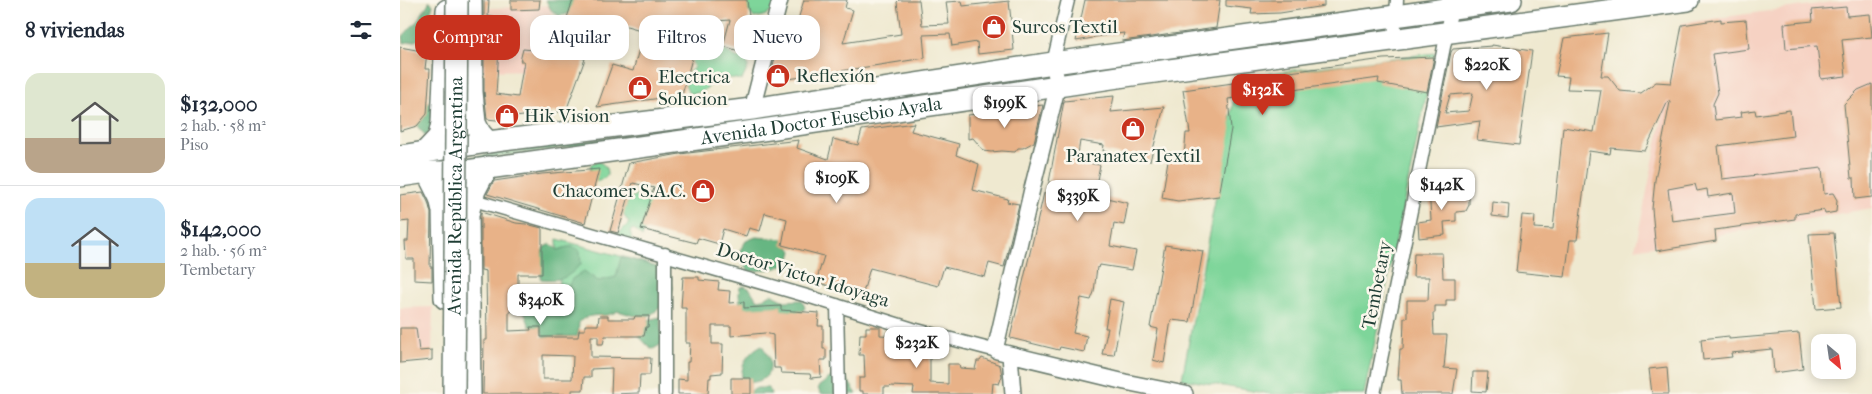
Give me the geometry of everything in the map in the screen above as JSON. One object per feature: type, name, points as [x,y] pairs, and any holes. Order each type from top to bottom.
[{"type":"highway","points":[[446,394],[443,211],[440,198],[426,163],[439,137],[442,124],[448,0]]},
{"type":"highway","name":"Avenida República Argentina","points":[[454,394],[457,0]]},
{"type":"highway","name":"Avenida República Argentina","points":[[463,394],[464,0]]},
{"type":"highway","points":[[471,0],[472,99],[475,123],[480,133],[488,142]]},
{"type":"highway","name":"Avenida Doctor Eusebio Ayala","points":[[400,176],[426,163],[488,142],[752,109],[1396,8],[1452,7],[1511,0]]},
{"type":"highway","name":"Avenida Doctor Eusebio Ayala","points":[[400,156],[459,172],[1641,3],[1688,0]]},
{"type":"highway","points":[[470,394],[468,216],[470,199],[477,183],[488,167]]},
{"type":"street","points":[[752,109],[780,0]]},
{"type":"street","points":[[1012,394],[1003,353],[996,346],[1058,85],[1053,63],[1068,0]]},
{"type":"street","name":"Tembetary","points":[[1374,394],[1452,7]]},
{"type":"street","points":[[1394,38],[1396,8]]},
{"type":"street","name":"Doctor Victor Idoyaga","points":[[470,199],[665,254],[913,329],[1003,353],[1185,394]]},
{"type":"street","points":[[665,254],[666,394]]},
{"type":"street","points":[[836,305],[839,394]]},
{"type":"shaded area","points":[[1847,0],[1872,0],[1872,208],[1635,249],[1682,23]]},
{"type":"shaded area","points":[[553,5],[551,15],[530,15],[530,60],[542,60],[536,70],[476,71],[477,60],[520,60],[520,15],[480,15],[480,9]]},
{"type":"shaded area","points":[[433,307],[432,350],[400,353],[400,308]]},
{"type":"green space","points":[[546,0],[578,0],[569,14],[558,15],[551,10]]},
{"type":"green space","points":[[747,0],[776,0],[772,11],[764,15],[752,15],[748,10]]},
{"type":"green space","points":[[430,1],[433,5],[429,15],[421,15]]},
{"type":"green space","points":[[415,23],[415,41],[404,43],[403,36]]},
{"type":"green space","points":[[724,50],[734,56],[734,60],[747,60],[748,67],[742,80],[719,76],[702,91],[689,93],[685,84],[685,75],[694,68],[691,60],[724,60]]},
{"type":"green space","points":[[1435,53],[1364,394],[1271,394],[1182,379],[1238,77]]},
{"type":"green space","points":[[1032,80],[780,117],[779,116],[780,115]]},
{"type":"green space","points":[[434,102],[444,115],[426,136],[417,126],[421,104]]},
{"type":"green space","points":[[728,122],[729,124],[465,161],[465,158]]},
{"type":"green space","points":[[598,161],[605,167],[607,176],[597,182],[591,173],[590,167],[591,164]]},
{"type":"green space","points":[[647,194],[652,208],[642,237],[634,229],[630,231],[632,240],[622,239],[618,234],[629,223],[623,214],[627,204],[631,198],[637,195]]},
{"type":"green space","points":[[756,237],[783,239],[792,251],[789,262],[777,268],[749,272],[742,263],[740,250],[746,241]]},
{"type":"green space","points":[[557,239],[650,264],[560,310]]},
{"type":"green space","points":[[551,244],[558,250],[575,247],[580,251],[581,264],[563,278],[554,280],[541,279],[539,263],[544,247]]},
{"type":"green space","points":[[621,257],[665,269],[671,277],[673,288],[668,302],[649,316],[635,316],[618,311],[607,315],[589,316],[579,322],[578,336],[543,337],[541,327],[530,327],[524,311],[532,297],[542,288],[554,292],[566,292],[572,279],[584,271],[598,281],[616,277]]},
{"type":"green space","points":[[745,286],[750,289],[757,300],[771,294],[785,301],[802,300],[805,308],[798,316],[788,320],[740,307],[740,287]]},
{"type":"green space","points":[[660,317],[662,344],[653,349],[639,336],[643,321]]},
{"type":"green space","points":[[762,345],[770,361],[768,374],[757,382],[742,381],[742,370],[746,360],[753,351]]},
{"type":"green space","points":[[835,374],[844,375],[857,394],[820,394],[818,387]]},
{"type":"green space","points":[[757,388],[769,388],[771,394],[749,394]]},
{"type":"building","points":[[484,0],[489,0],[488,15],[484,15]]},
{"type":"building","points":[[511,0],[540,0],[539,9],[511,10]]},
{"type":"building","points":[[573,0],[747,0],[749,15],[734,15],[734,49],[724,46],[730,20],[724,20],[724,15],[639,15],[639,30],[629,27],[629,15],[568,15]]},
{"type":"building","points":[[804,0],[847,0],[845,8],[853,10],[843,43],[901,34],[897,2],[899,0],[919,0],[922,25],[949,24],[946,2],[962,1],[963,6],[1009,1],[1014,50],[978,54],[977,42],[952,46],[950,34],[923,35],[925,58],[769,82],[775,60],[820,60],[820,15],[799,15]]},
{"type":"building","points":[[1085,0],[1220,0],[1216,28],[1122,41],[1124,33],[1076,41]]},
{"type":"building","points":[[1226,0],[1324,0],[1324,6],[1280,13],[1251,14],[1252,9],[1226,6]]},
{"type":"building","points":[[1846,7],[1847,16],[1870,14],[1872,37],[1842,40],[1846,76],[1821,79],[1817,46],[1786,49],[1784,24],[1813,21],[1812,10]]},
{"type":"building","points":[[1721,19],[1721,22],[1746,20],[1749,49],[1712,54],[1718,93],[1713,104],[1715,120],[1742,117],[1741,112],[1755,110],[1756,115],[1790,110],[1793,136],[1718,146],[1722,179],[1822,168],[1824,194],[1833,193],[1837,200],[1836,212],[1825,214],[1824,210],[1795,214],[1795,219],[1715,230],[1716,241],[1656,251],[1652,209],[1655,180],[1670,102],[1668,101],[1645,151],[1611,148],[1610,154],[1589,151],[1577,240],[1570,240],[1565,277],[1516,272],[1522,215],[1535,216],[1534,228],[1553,229],[1563,127],[1594,132],[1601,90],[1567,89],[1569,77],[1556,76],[1564,38],[1608,33],[1601,76],[1608,76],[1620,91],[1641,93],[1656,82],[1671,83],[1682,25]],"holes":[[[1695,184],[1697,191],[1707,189],[1708,197],[1733,193],[1735,213],[1672,221],[1668,189]]]},
{"type":"building","points":[[1492,46],[1532,51],[1519,145],[1477,140],[1480,121],[1436,127],[1453,49]],"holes":[[[1473,93],[1469,111],[1445,113],[1450,95]]]},
{"type":"building","points":[[400,47],[415,50],[415,60],[426,60],[425,69],[430,69],[427,114],[417,126],[400,131]]},
{"type":"building","points":[[523,49],[530,50],[530,60],[585,60],[566,111],[515,117],[514,120],[487,119],[484,91],[484,60],[498,60],[496,94],[518,97],[524,61],[520,61]]},
{"type":"building","points":[[639,49],[639,60],[692,60],[682,95],[597,107],[612,65],[633,71]]},
{"type":"building","points":[[1434,57],[1427,92],[1378,83],[1379,78],[1228,99],[1231,129],[1219,196],[1178,201],[1162,198],[1169,154],[1184,157],[1186,133],[1190,133],[1183,90],[1240,82],[1240,79],[1383,59]]},
{"type":"building","points":[[1872,84],[1872,197],[1855,199],[1854,178],[1851,178],[1844,104],[1858,90]]},
{"type":"building","points":[[1114,96],[1111,112],[1164,107],[1150,161],[1103,151],[1104,145],[1080,141],[1077,161],[1100,165],[1094,195],[1128,203],[1124,225],[1114,223],[1110,246],[1136,251],[1132,270],[1100,265],[1099,268],[1097,267],[1094,292],[1091,300],[1081,298],[1073,333],[1087,336],[1084,352],[1060,347],[1059,350],[1010,338],[1044,193],[1047,193],[1064,101]]},
{"type":"building","points":[[1043,105],[1034,142],[1023,148],[1018,148],[1015,152],[984,151],[973,138],[968,139],[968,115]]},
{"type":"building","points":[[914,123],[911,131],[959,144],[956,155],[979,164],[973,190],[1008,199],[1007,202],[1019,204],[1004,267],[989,263],[985,277],[944,267],[938,286],[870,268],[862,296],[816,282],[824,256],[782,245],[787,219],[765,213],[760,231],[749,228],[746,236],[723,229],[719,244],[698,238],[696,243],[641,229],[654,188],[633,183],[618,233],[610,231],[629,163],[680,154],[799,140],[797,148],[828,159],[833,139],[858,145],[862,130]]},
{"type":"building","points":[[599,169],[585,223],[487,194],[494,181],[542,174]]},
{"type":"building","points":[[1453,187],[1454,197],[1469,197],[1469,205],[1466,211],[1456,212],[1456,221],[1444,222],[1445,235],[1419,238],[1418,222],[1431,220],[1429,188]]},
{"type":"building","points":[[423,192],[431,213],[430,267],[432,267],[432,281],[414,280],[414,259],[406,259],[405,241],[408,241],[409,221],[400,222],[400,195]]},
{"type":"building","points":[[1493,202],[1509,204],[1508,218],[1492,216]]},
{"type":"building","points":[[481,212],[516,223],[542,228],[542,274],[518,274],[518,311],[509,311],[509,331],[531,330],[530,327],[541,327],[541,337],[578,337],[579,330],[585,330],[585,325],[598,325],[599,316],[608,316],[608,319],[634,319],[635,316],[649,316],[648,327],[646,327],[644,336],[605,336],[603,344],[598,344],[598,336],[591,336],[591,357],[651,358],[650,375],[640,375],[639,393],[611,394],[612,368],[591,369],[591,377],[584,377],[583,390],[572,390],[572,394],[483,394],[484,340],[487,340],[486,271],[481,270]],"holes":[[[543,355],[573,356],[572,379],[543,379]]]},
{"type":"building","points":[[1834,233],[1841,307],[1816,309],[1809,234]]},
{"type":"building","points":[[1165,245],[1203,251],[1190,322],[1171,320],[1164,363],[1153,360],[1158,329],[1150,327]]},
{"type":"building","points":[[1414,253],[1442,253],[1443,278],[1455,278],[1455,300],[1446,300],[1446,306],[1435,306],[1435,313],[1433,313],[1434,335],[1447,335],[1444,368],[1457,369],[1453,394],[1402,394],[1401,380],[1398,380],[1400,349],[1403,349],[1404,318],[1407,318],[1407,300],[1428,300],[1429,277],[1413,277]]},
{"type":"building","points":[[683,277],[699,277],[699,280],[719,282],[718,290],[730,291],[729,303],[744,302],[744,308],[781,306],[781,310],[819,313],[818,326],[823,326],[823,349],[826,349],[826,360],[820,360],[821,377],[811,378],[810,374],[781,373],[780,368],[774,368],[773,335],[765,333],[731,336],[731,326],[712,326],[712,344],[723,344],[722,373],[711,374],[708,394],[678,394],[678,379],[687,380],[690,343],[686,343],[686,308],[681,308]]},
{"type":"building","points":[[1110,299],[1124,302],[1114,355],[1102,354],[1108,328],[1105,328]]},
{"type":"building","points":[[866,327],[880,327],[880,335],[909,337],[908,346],[913,346],[913,355],[930,355],[930,383],[948,384],[948,364],[959,364],[960,368],[975,369],[977,361],[980,361],[982,358],[1000,365],[1002,376],[999,384],[993,383],[992,394],[913,394],[914,387],[891,386],[884,387],[884,394],[863,394],[863,391],[859,391],[859,378],[865,378],[864,355],[859,355],[860,334],[866,334]]},
{"type":"building","points":[[400,328],[416,328],[419,351],[432,350],[432,360],[400,363]]},
{"type":"building","points":[[1799,333],[1803,369],[1774,373],[1772,349],[1731,353],[1732,357],[1703,360],[1701,339],[1729,336],[1729,339]]},
{"type":"building","points":[[1667,367],[1669,394],[1652,394],[1649,369]]},
{"type":"building","points":[[1473,372],[1488,372],[1486,392],[1472,391]]},
{"type":"building","points":[[731,378],[751,378],[751,394],[731,394]]},
{"type":"place","name":"Surcos Textil","points":[[994,27]]},
{"type":"place","name":"Reflexión","points":[[778,76]]},
{"type":"place","name":"Electrica Solucion","points":[[640,88]]},
{"type":"place","name":"Hik Vision","points":[[507,116]]},
{"type":"place","name":"Paranatex Textil","points":[[1133,129]]},
{"type":"place","name":"Chacomer S.A.C.","points":[[703,191]]}]
